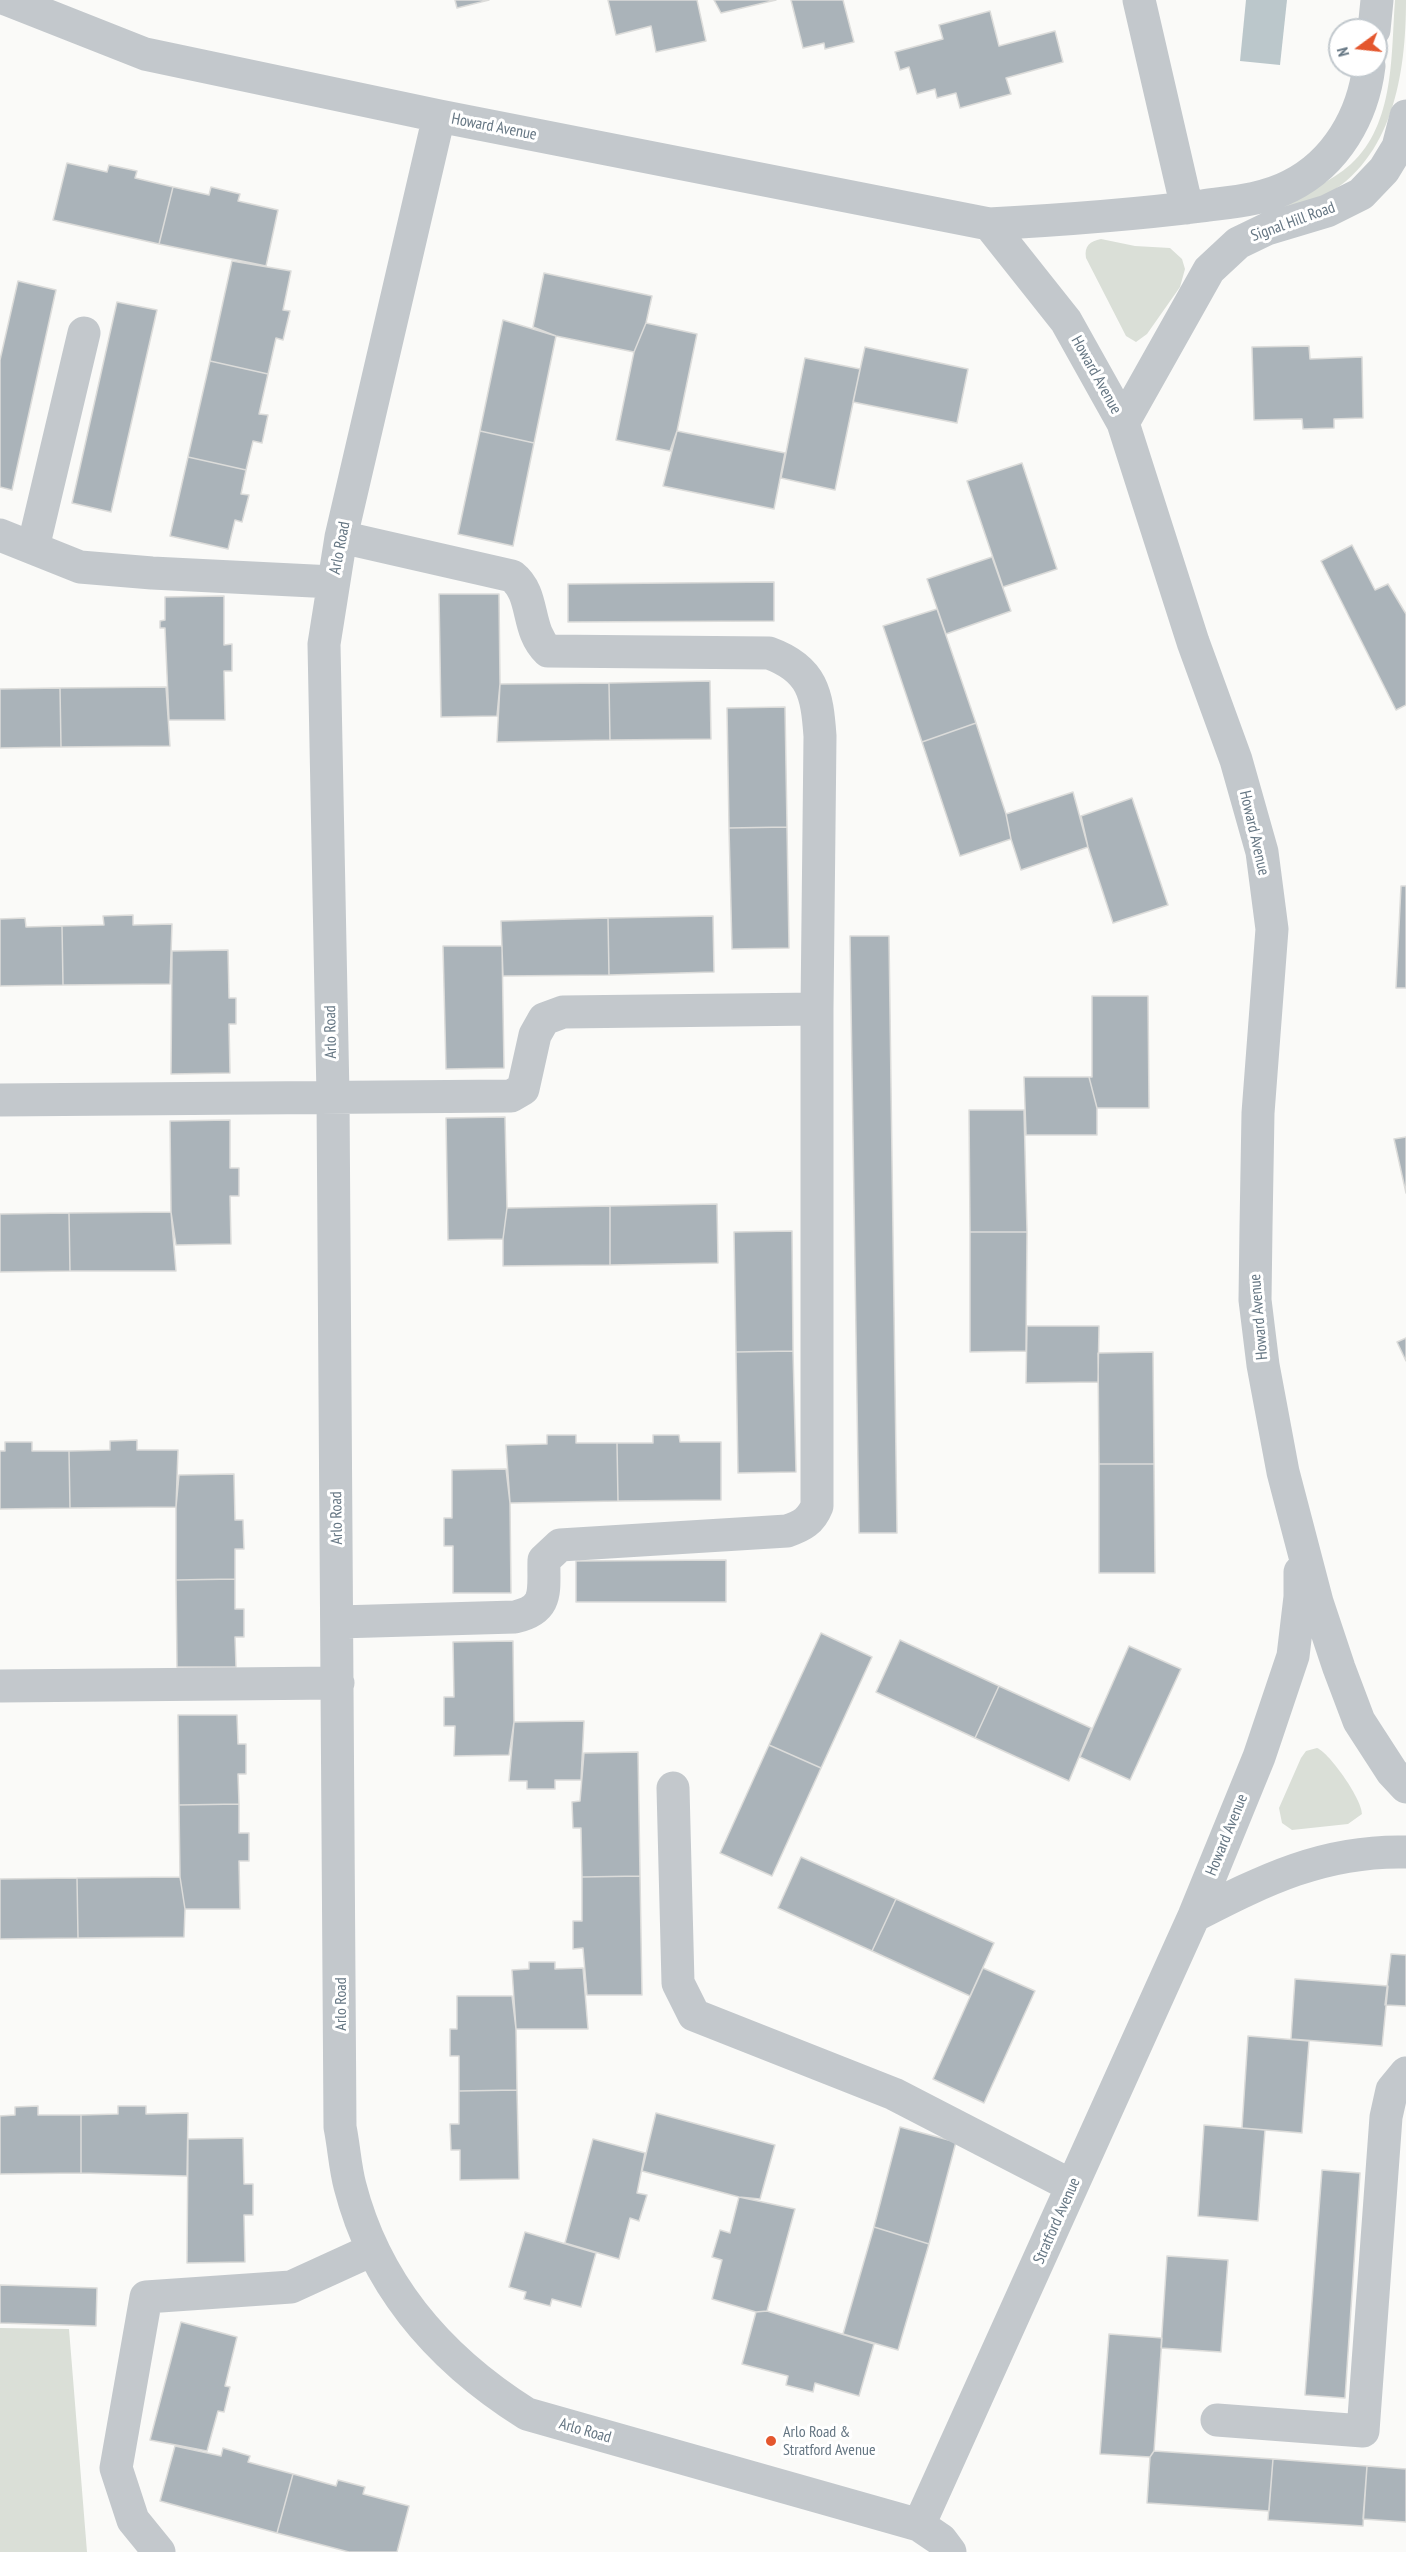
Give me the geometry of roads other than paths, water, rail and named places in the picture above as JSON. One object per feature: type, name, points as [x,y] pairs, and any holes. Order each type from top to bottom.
[{"type":"street","name":"Howard Avenue","points":[[8,0],[42,6],[145,54],[439,116],[989,224],[1130,216],[1252,199]]},
{"type":"street","points":[[1139,0],[1187,208]]},
{"type":"street","points":[[1375,18],[1377,0]]},
{"type":"street","points":[[1262,231],[1252,199],[1290,186],[1324,163],[1350,129],[1366,89],[1367,78]]},
{"type":"street","name":"Arlo Road","points":[[439,116],[340,537],[324,644],[333,1096],[340,2127],[350,2186],[372,2250],[406,2308],[450,2357],[494,2394],[528,2414],[936,2542]]},
{"type":"street","name":"Signal Hill Road","points":[[1123,423],[1209,270],[1239,243],[1262,231],[1327,211],[1361,194],[1384,170],[1398,147],[1406,116]]},
{"type":"street","name":"Howard Avenue","points":[[989,224],[1066,321],[1123,423],[1193,642],[1236,760],[1262,852],[1272,929],[1258,1113],[1255,1300],[1273,1418],[1317,1602],[1359,1721],[1392,1772],[1406,1787]]},
{"type":"street","points":[[33,548],[84,333]]},
{"type":"street","points":[[0,535],[80,567],[333,582]]},
{"type":"street","points":[[338,1622],[522,1616],[538,1608],[543,1598],[544,1560],[560,1545],[787,1532],[803,1526],[813,1517],[818,1506],[817,1009],[820,736],[818,706],[810,683],[788,660],[769,653],[548,651],[534,631],[527,595],[522,585],[512,576],[340,537]]},
{"type":"street","points":[[0,1100],[511,1096],[523,1089],[535,1035],[544,1019],[563,1012],[817,1009]]},
{"type":"street","name":"Howard Avenue","points":[[1194,1916],[1259,1757],[1293,1656],[1300,1597],[1299,1534]]},
{"type":"street","points":[[0,1686],[338,1683]]},
{"type":"street","points":[[673,1788],[678,1983],[694,2015],[894,2094],[1072,2186]]},
{"type":"street","name":"Howard Avenue","points":[[1194,1916],[1266,1878],[1323,1860],[1406,1852]]},
{"type":"street","name":"Stratford Avenue","points":[[936,2542],[1072,2186],[1194,1916]]},
{"type":"street","points":[[1217,2420],[1363,2431],[1386,2117],[1392,2090],[1406,2073]]},
{"type":"street","points":[[159,2552],[133,2520],[116,2468],[146,2297],[291,2287],[372,2250]]},
{"type":"place","name":"Arlo Road & Stratford Avenue","points":[[771,2441]]}]
